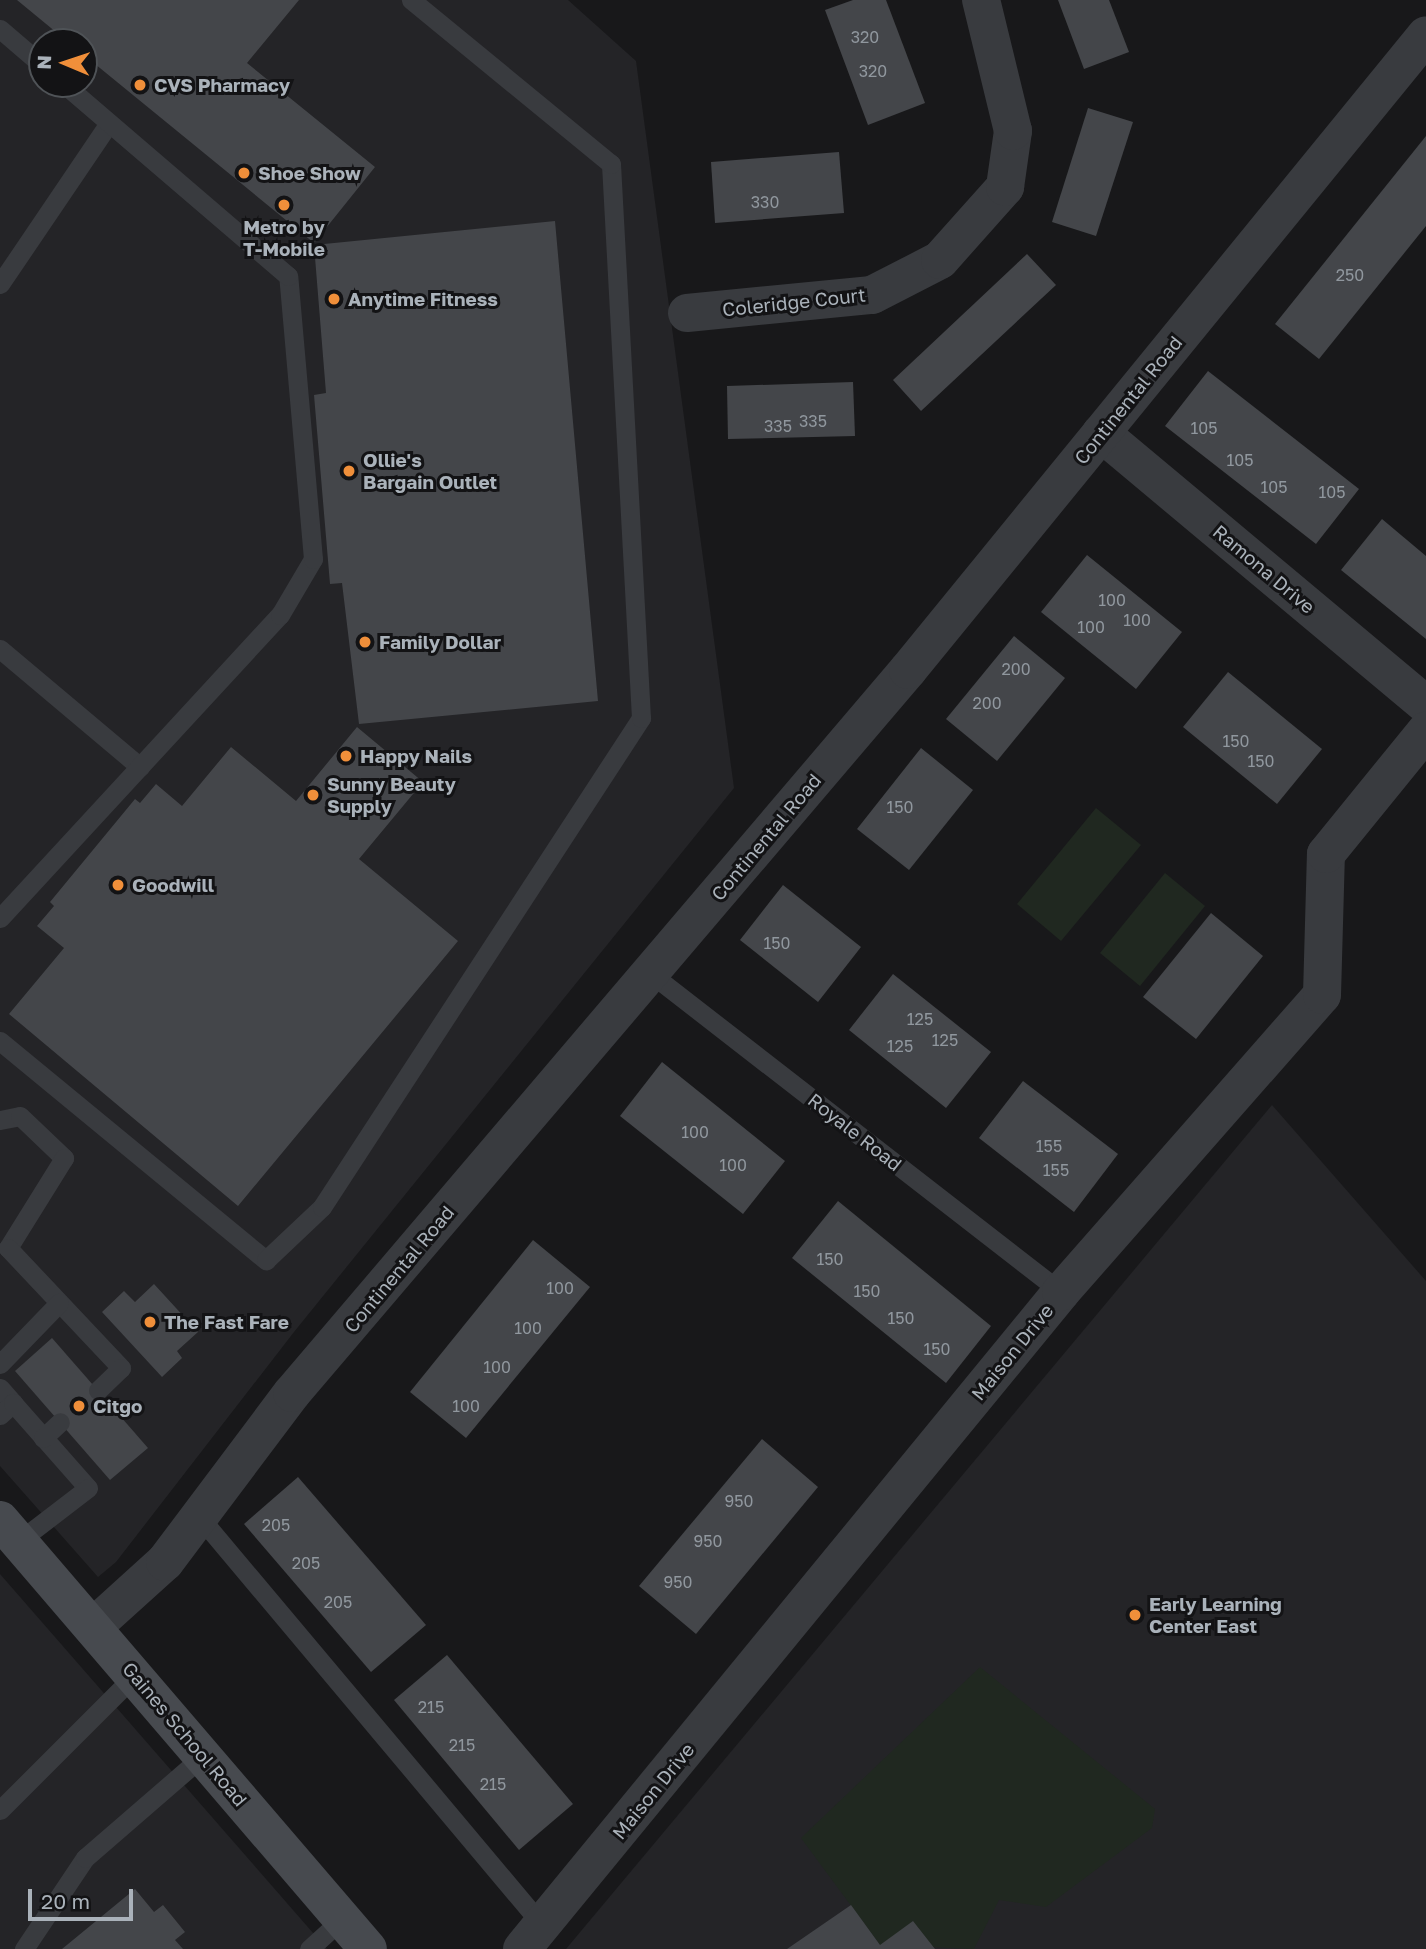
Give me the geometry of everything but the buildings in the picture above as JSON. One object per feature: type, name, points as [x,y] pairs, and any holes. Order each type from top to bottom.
[{"type":"main road","name":"Gaines School Road","points":[[10,1530],[368,1949]]},
{"type":"street","name":"Coleridge Court","points":[[687,313],[872,295],[940,260],[1005,187],[1013,131],[981,0]]},
{"type":"street","name":"Continental Road","points":[[93,1627],[164,1562],[197,1514],[1101,433],[1426,35]]},
{"type":"street","name":"Ramona Drive","points":[[1101,433],[1426,705]]},
{"type":"street","name":"Maison Drive","points":[[533,1937],[1061,1292],[1322,995],[1326,854],[1426,731]]},
{"type":"lane","points":[[0,1041],[266,1260],[322,1207],[641,718],[611,163],[411,0]]},
{"type":"lane","points":[[0,29],[28,53]]},
{"type":"lane","points":[[0,918],[280,615],[313,559],[288,276],[80,98]]},
{"type":"lane","points":[[0,284],[109,123]]},
{"type":"lane","points":[[0,649],[140,766]]},
{"type":"lane","name":"Royale Road","points":[[650,973],[1061,1292]]},
{"type":"lane","points":[[0,1120],[20,1116],[64,1158],[4,1252],[59,1303],[121,1368],[98,1391]]},
{"type":"lane","points":[[0,1364],[59,1303]]},
{"type":"lane","points":[[4,1402],[43,1438],[88,1488],[10,1530]]},
{"type":"lane","points":[[43,1438],[60,1422]]},
{"type":"lane","points":[[197,1514],[533,1937]]},
{"type":"lane","points":[[0,1810],[135,1675]]},
{"type":"lane","points":[[24,1949],[85,1858],[204,1755]]},
{"type":"lane","points":[[309,1949],[342,1919]]},
{"type":"shaded area","points":[[0,0],[568,0],[636,61],[734,788],[294,1332],[116,1562],[98,1577],[0,1466]]},
{"type":"shaded area","points":[[1096,808],[1141,845],[1061,941],[1017,904]]},
{"type":"shaded area","points":[[1165,873],[1205,906],[1140,986],[1100,953]]},
{"type":"shaded area","name":"Early Learning Center East","points":[[1272,1105],[1426,1281],[1426,1949],[566,1949]]},
{"type":"shaded area","points":[[0,1574],[327,1949],[0,1949]]},
{"type":"shaded area","points":[[980,1667],[1155,1809],[1152,1828],[1046,1907],[999,1900],[974,1949],[880,1945],[801,1838]]},
{"type":"place","name":"CVS Pharmacy","points":[[140,85]]},
{"type":"place","name":"Shoe Show","points":[[244,173]]},
{"type":"place","name":"Metro by T-Mobile","points":[[284,205]]},
{"type":"place","name":"Anytime Fitness","points":[[334,299]]},
{"type":"place","name":"Ollie's Bargain Outlet","points":[[349,471]]},
{"type":"place","name":"Family Dollar","points":[[365,642]]},
{"type":"place","name":"Happy Nails","points":[[346,756]]},
{"type":"place","name":"Sunny Beauty Supply","points":[[313,795]]},
{"type":"place","name":"Goodwill","points":[[118,885]]},
{"type":"place","name":"The Fast Fare","points":[[150,1322]]},
{"type":"place","name":"Citgo","points":[[79,1406]]},
{"type":"place","name":"Early Learning Center East","points":[[1135,1615]]}]
